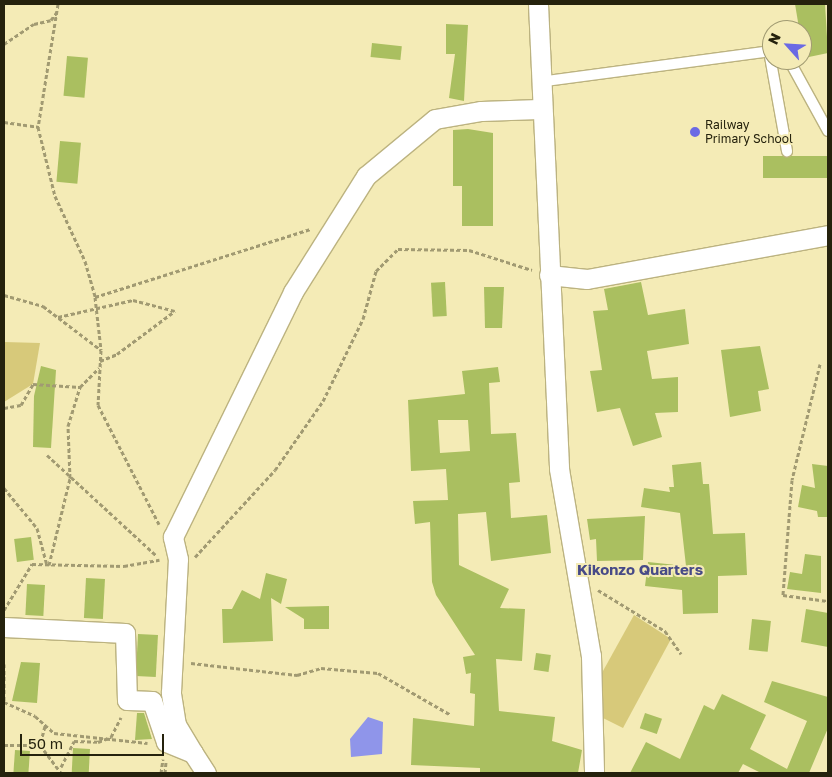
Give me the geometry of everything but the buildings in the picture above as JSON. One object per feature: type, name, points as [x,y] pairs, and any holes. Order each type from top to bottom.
[{"type":"street","points":[[538,4],[539,109],[550,275],[559,469],[592,656],[594,773]]},
{"type":"street","points":[[206,773],[176,725],[173,661],[178,559],[173,537],[293,292],[366,176],[434,119],[481,111],[539,109]]},
{"type":"street","points":[[550,275],[588,278],[828,235]]},
{"type":"street","points":[[4,627],[125,634],[127,700],[152,701],[166,742],[193,753]]},
{"type":"lane","points":[[539,82],[762,52]]},
{"type":"lane","points":[[773,70],[786,151]]},
{"type":"lane","points":[[794,70],[828,131]]},
{"type":"path","points":[[58,4],[38,127],[55,196],[85,261],[95,297],[94,306],[101,350],[98,405],[145,501],[166,534],[173,537]]},
{"type":"path","points":[[4,44],[34,24],[51,20],[58,11]]},
{"type":"path","points":[[4,122],[38,127]]},
{"type":"path","points":[[95,297],[339,218]]},
{"type":"path","points":[[178,559],[197,556],[275,470],[323,401],[363,319],[376,271],[398,249],[469,250],[550,275]]},
{"type":"path","points":[[4,295],[43,306],[101,350]]},
{"type":"path","points":[[58,317],[94,306],[133,300],[175,311],[117,354],[100,361]]},
{"type":"path","points":[[820,364],[792,480],[783,594],[828,601]]},
{"type":"path","points":[[48,565],[70,478],[68,426],[80,387],[99,368]]},
{"type":"path","points":[[4,408],[21,405],[33,384],[80,387]]},
{"type":"path","points":[[4,610],[32,564],[124,566],[163,560],[70,478],[47,455]]},
{"type":"path","points":[[4,488],[37,528],[48,565]]},
{"type":"path","points":[[579,577],[665,631],[681,654]]},
{"type":"path","points":[[173,661],[297,675],[322,668],[378,672],[452,715]]},
{"type":"path","points":[[4,664],[4,702],[54,733],[111,737],[134,743],[166,742]]},
{"type":"path","points":[[61,773],[61,767],[74,741],[98,742],[111,737],[122,711]]},
{"type":"path","points":[[40,745],[45,726]]},
{"type":"path","points":[[4,745],[40,745],[61,767]]},
{"type":"shaded area","points":[[4,342],[40,343],[33,384],[4,402]]},
{"type":"shaded area","points":[[634,615],[671,639],[623,728],[599,716],[598,680]]},
{"type":"water","points":[[368,717],[383,722],[382,754],[351,757],[350,739]]},
{"type":"place","name":"Railway Primary School","points":[[695,132]]},
{"type":"district","name":"Kikonzo Quarters","points":[[640,570]]}]
